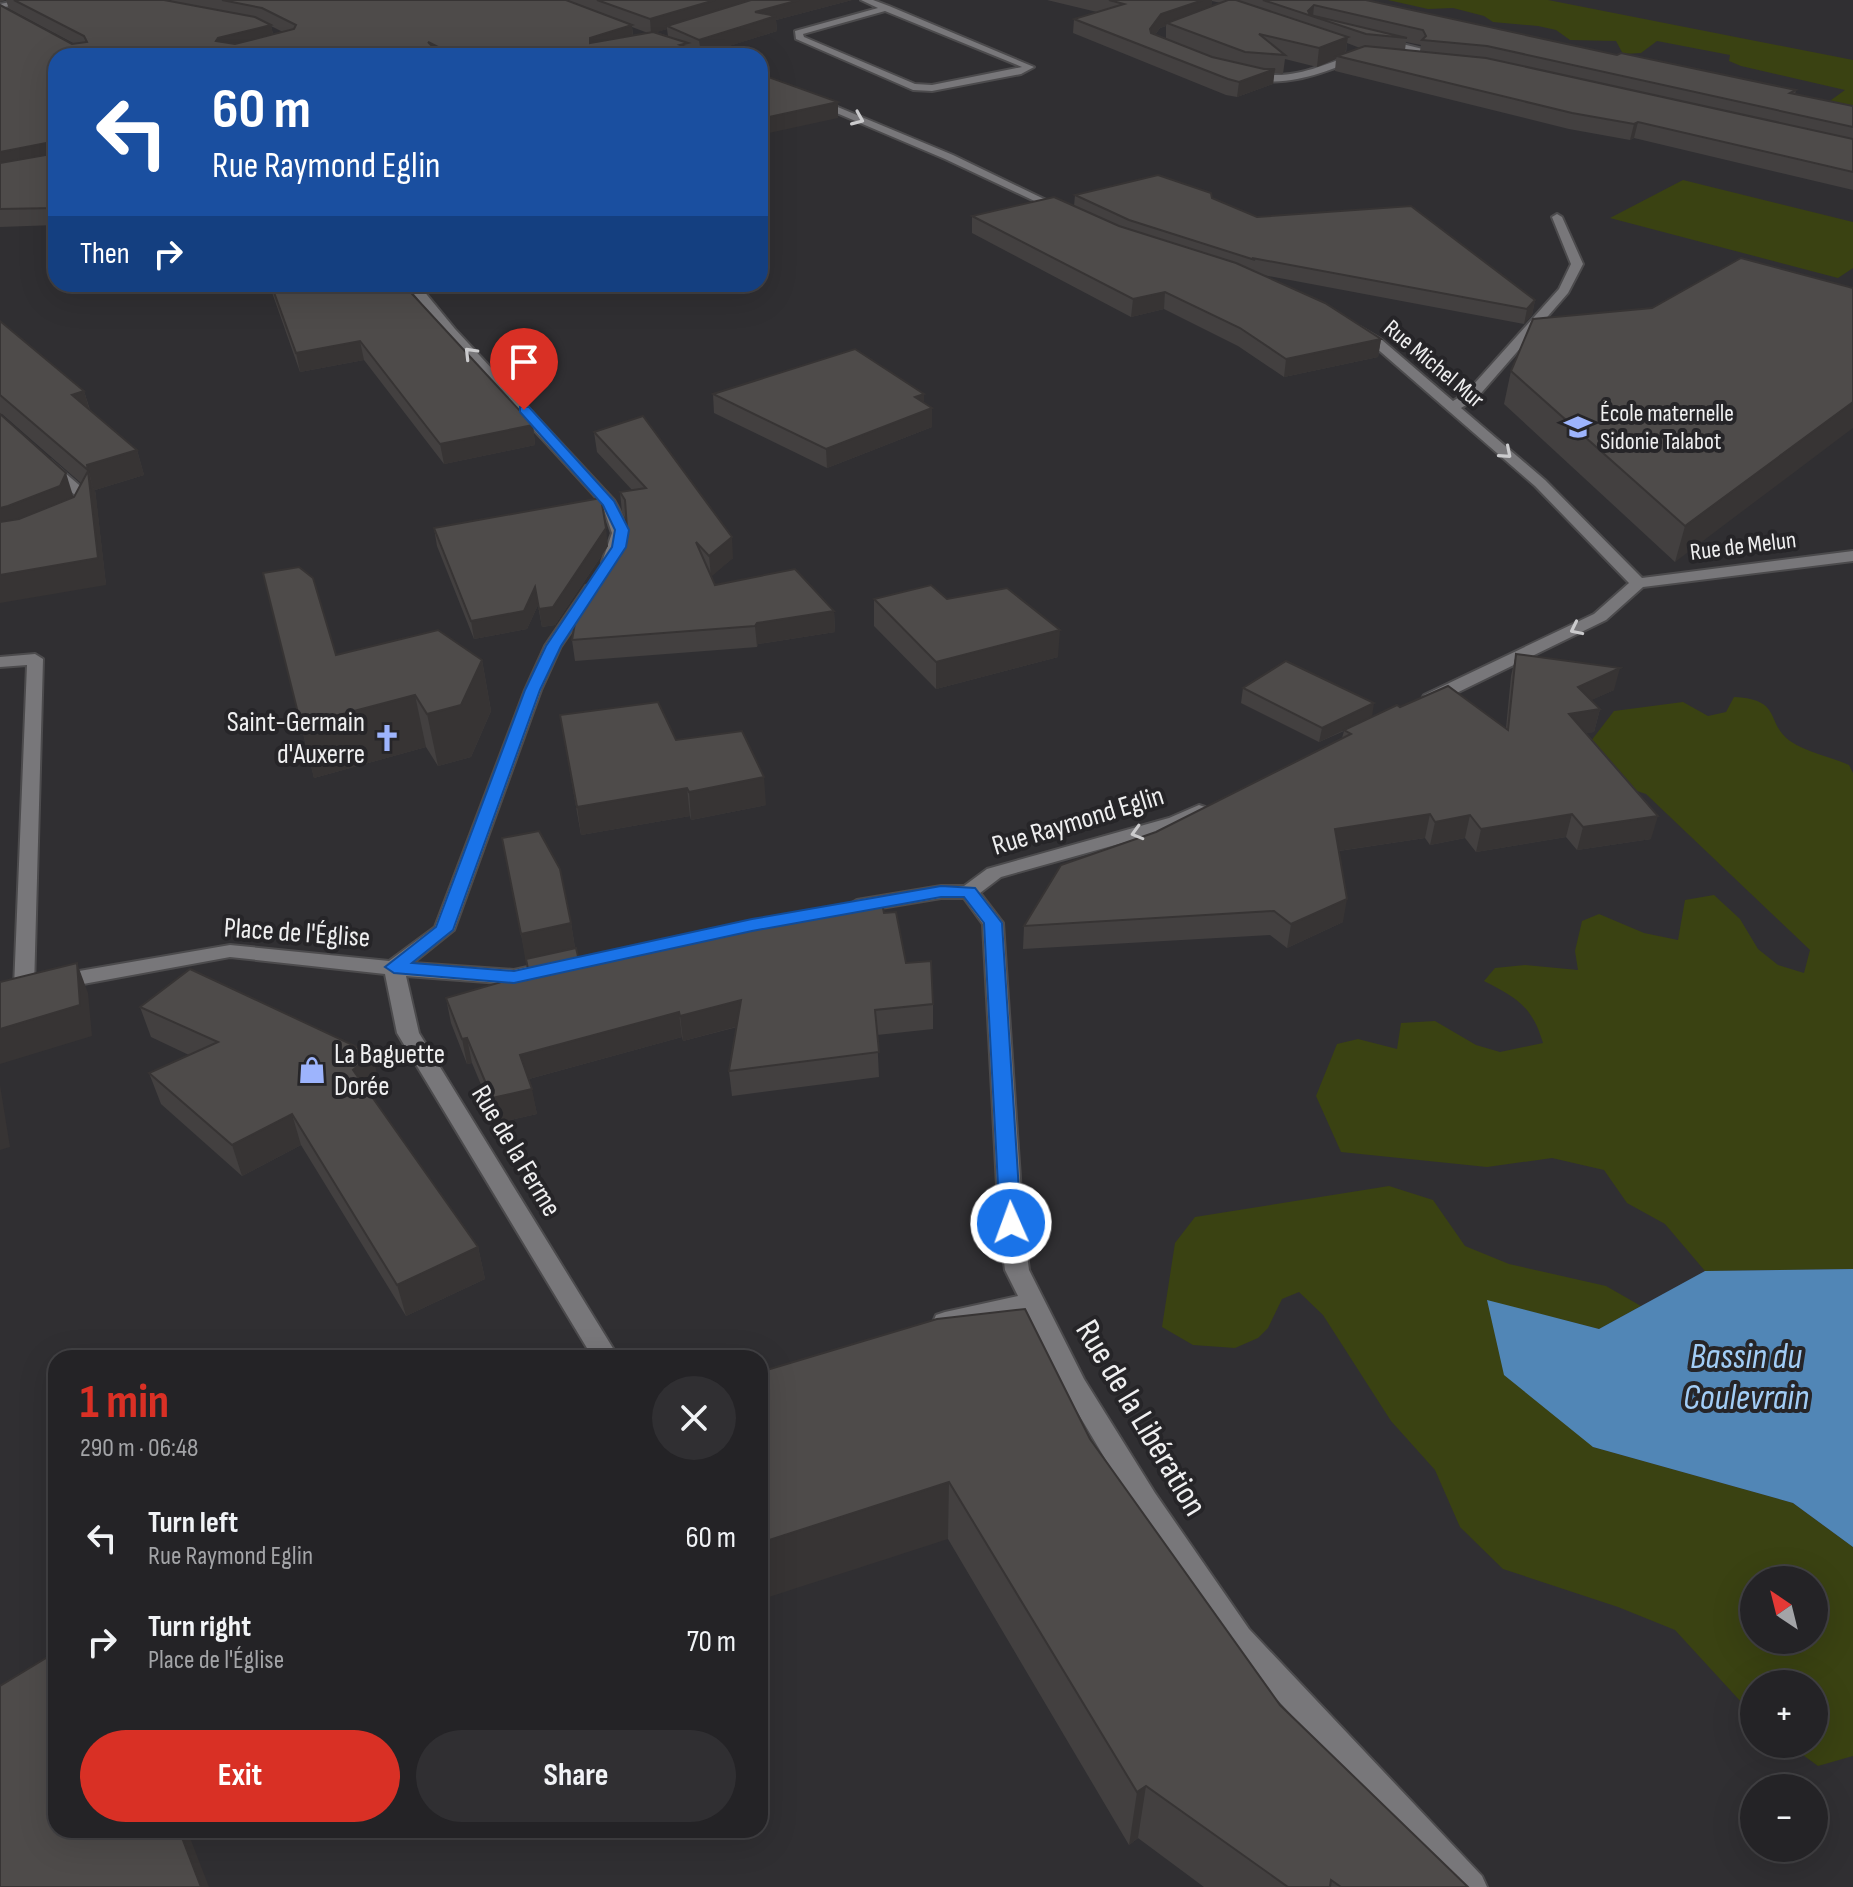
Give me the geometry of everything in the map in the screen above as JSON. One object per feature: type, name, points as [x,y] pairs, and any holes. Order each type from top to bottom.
[{"type":"street","points":[[0,8],[34,0]]},
{"type":"street","points":[[865,0],[886,8],[958,37],[1029,67],[932,88],[913,87],[800,39],[798,33],[886,8]]},
{"type":"street","points":[[0,8],[11,17]]},
{"type":"street","points":[[1365,38],[1441,55],[1459,63],[1403,59]]},
{"type":"street","points":[[1239,73],[1279,80],[1297,78],[1366,55],[1347,50]]},
{"type":"street","points":[[802,95],[949,157],[1079,218]]},
{"type":"street","points":[[1453,407],[1471,396],[1564,290],[1577,264],[1557,217]]},
{"type":"street","name":"Place de l'Église","points":[[0,993],[230,951],[394,967],[444,930],[538,679],[553,646],[619,547],[622,530],[609,503],[594,484],[451,332],[418,292]]},
{"type":"street","name":"Rue Michel Mur","points":[[1340,320],[1378,343],[1540,483],[1638,583]]},
{"type":"street","points":[[43,458],[86,497],[76,517],[62,523]]},
{"type":"street","name":"Rue de Melun","points":[[1638,583],[1853,556]]},
{"type":"street","points":[[1416,706],[1600,617],[1638,583]]},
{"type":"street","points":[[0,662],[35,659],[24,988]]},
{"type":"street","name":"Rue Raymond Eglin","points":[[839,910],[941,892],[969,892],[994,873],[1176,822],[1219,801]]},
{"type":"street","name":"Rue de la Libération","points":[[969,892],[993,923],[1011,1223],[1017,1270],[1031,1303],[1075,1386],[1145,1501],[1239,1638],[1471,1887]]},
{"type":"street","points":[[394,967],[514,977],[574,964]]},
{"type":"street","name":"Rue de la Ferme","points":[[394,967],[408,1033],[601,1350]]},
{"type":"street","points":[[921,1328],[979,1312],[1031,1303]]},
{"type":"green space","points":[[1388,0],[1548,0],[1853,60],[1853,108],[1827,103],[1845,90],[1741,66],[1729,61],[1730,55],[1657,41],[1641,53],[1623,54],[1616,41],[1570,40],[1556,30],[1538,26],[1493,22],[1484,16],[1453,8],[1428,9]]},
{"type":"green space","points":[[1683,180],[1853,222],[1853,268],[1838,278],[1610,218]]},
{"type":"green space","points":[[1734,697],[1760,702],[1767,707],[1782,734],[1790,741],[1849,765],[1853,773],[1853,1269],[1705,1271],[1665,1224],[1627,1203],[1604,1170],[1552,1158],[1487,1167],[1341,1152],[1316,1096],[1337,1044],[1358,1039],[1397,1049],[1401,1023],[1435,1021],[1476,1045],[1500,1052],[1543,1043],[1534,1020],[1522,1004],[1484,981],[1495,968],[1525,965],[1578,970],[1575,951],[1582,921],[1599,914],[1644,933],[1678,940],[1685,900],[1714,895],[1740,919],[1758,949],[1778,965],[1804,973],[1810,950],[1646,794],[1628,788],[1581,754],[1614,711],[1683,702],[1708,716],[1726,712]]},
{"type":"green space","points":[[1389,1186],[1433,1200],[1465,1246],[1509,1264],[1606,1286],[1641,1306],[1599,1329],[1488,1301],[1593,1447],[1793,1503],[1853,1547],[1853,1756],[1818,1766],[1807,1758],[1828,1758],[1828,1670],[1740,1670],[1740,1701],[1675,1630],[1618,1607],[1503,1569],[1460,1527],[1435,1470],[1391,1421],[1323,1315],[1299,1292],[1282,1299],[1268,1328],[1258,1338],[1235,1348],[1193,1345],[1162,1327],[1175,1243],[1195,1217]]},
{"type":"water","name":"Bassin du Coulevrain","points":[[1853,1269],[1853,1547],[1793,1503],[1593,1447],[1504,1375],[1487,1300],[1599,1329],[1705,1271]]},
{"type":"building","points":[[14,0],[164,0],[255,17],[271,25],[216,41],[235,44],[294,29],[296,25],[262,8],[222,0],[566,0],[632,25],[590,38],[590,43],[653,32],[688,43],[680,45],[688,48],[440,48],[428,42],[434,48],[48,48],[48,143],[0,152],[0,5],[72,44],[87,42],[84,36]]},
{"type":"building","points":[[597,0],[715,0],[650,19]]},
{"type":"building","points":[[751,0],[799,0],[755,12],[776,16],[699,40],[667,26]]},
{"type":"building","points":[[1109,0],[1203,0],[1161,14],[1150,29],[1151,33],[1212,57],[1275,69],[1239,82],[1074,19],[1124,4]]},
{"type":"building","points":[[1228,0],[1348,37],[1319,48],[1259,34],[1285,55],[1245,52],[1167,23]]},
{"type":"building","points":[[1263,0],[1366,0],[1617,55],[1621,53],[1796,90],[1790,93],[1853,106],[1853,127],[1487,46],[1422,40],[1426,36],[1423,30],[1314,5],[1308,11],[1310,15],[1407,38],[1366,34]]},
{"type":"building","points":[[1365,46],[1486,58],[1853,139],[1853,172],[1638,122],[1634,124],[1572,113],[1337,56]]},
{"type":"building","points":[[768,77],[838,102],[768,117]]},
{"type":"building","points":[[48,155],[48,208],[0,209],[0,163]]},
{"type":"building","points":[[1158,175],[1211,193],[1212,198],[1257,217],[1411,206],[1535,300],[1527,309],[1252,258],[1255,260],[1129,220],[1075,195]]},
{"type":"building","points":[[1054,197],[1119,226],[1236,263],[1325,303],[1381,339],[1286,359],[1240,328],[1165,292],[1133,299],[972,216]]},
{"type":"building","points":[[1741,258],[1853,288],[1853,402],[1685,526],[1511,371],[1533,319],[1652,308]]},
{"type":"building","points":[[274,292],[410,292],[533,425],[440,444],[360,341],[296,353]]},
{"type":"building","points":[[0,321],[84,391],[72,395],[137,450],[87,465],[88,470],[0,395]]},
{"type":"building","points":[[855,349],[924,394],[915,397],[932,408],[826,449],[713,394]]},
{"type":"building","points":[[0,414],[66,473],[60,486],[0,508]]},
{"type":"building","points":[[643,416],[732,537],[709,556],[696,542],[715,585],[795,569],[834,611],[757,623],[755,626],[572,640],[579,600],[627,528],[625,500],[620,492],[646,488],[594,432]]},
{"type":"building","points":[[88,471],[98,558],[0,575],[0,522],[19,519],[74,497]]},
{"type":"building","points":[[601,498],[606,528],[553,607],[539,609],[535,587],[524,611],[471,621],[434,528]]},
{"type":"building","points":[[299,567],[313,578],[336,655],[438,630],[482,660],[461,705],[427,714],[415,695],[301,725],[263,573]]},
{"type":"building","points":[[931,585],[947,599],[1007,588],[1060,630],[936,662],[874,599]]},
{"type":"building","points":[[1516,654],[1620,668],[1578,687],[1600,709],[1569,714],[1658,816],[1583,827],[1572,814],[1481,829],[1470,815],[1435,822],[1430,814],[1335,829],[1347,899],[1291,924],[1274,911],[1024,926],[1061,865],[1156,832],[1351,734],[1344,730],[1397,705],[1400,707],[1448,686],[1508,730]]},
{"type":"building","points":[[1286,661],[1374,703],[1322,728],[1243,688]]},
{"type":"building","points":[[658,702],[676,740],[742,731],[764,777],[689,792],[687,788],[577,807],[560,715]]},
{"type":"building","points":[[539,831],[560,869],[571,923],[521,934],[502,838]]},
{"type":"building","points":[[881,898],[884,913],[896,912],[906,963],[931,961],[933,1004],[875,1010],[879,1052],[729,1071],[741,1000],[680,1016],[679,1012],[520,1055],[532,1089],[492,1098],[467,1038],[462,1039],[446,998],[529,974],[526,959],[576,948],[579,960],[775,916]]},
{"type":"building","points":[[77,963],[80,1005],[0,1029],[0,982]]},
{"type":"building","points":[[190,969],[372,1054],[353,1070],[478,1247],[397,1285],[292,1114],[232,1145],[149,1073],[218,1042],[140,1007]]},
{"type":"building","points":[[1025,1309],[1090,1439],[1280,1705],[1468,1887],[1341,1887],[1331,1880],[1330,1887],[1288,1887],[1146,1786],[1137,1792],[949,1482],[768,1540],[768,1370],[937,1319]]},
{"type":"building","points":[[48,1657],[48,1838],[182,1838],[201,1887],[0,1887],[0,1686]]},
{"type":"place","name":"École maternelle Sidonie Talabot","points":[[1578,427]]},
{"type":"place","name":"Saint-Germain d'Auxerre","points":[[387,738]]},
{"type":"place","name":"La Baguette Dorée","points":[[312,1070]]},
{"type":"route","points":[[524,410],[609,503],[622,530],[619,547],[553,646],[533,690],[444,930],[394,967],[514,977],[752,925],[941,892],[969,892],[993,923],[1011,1223]]}]
